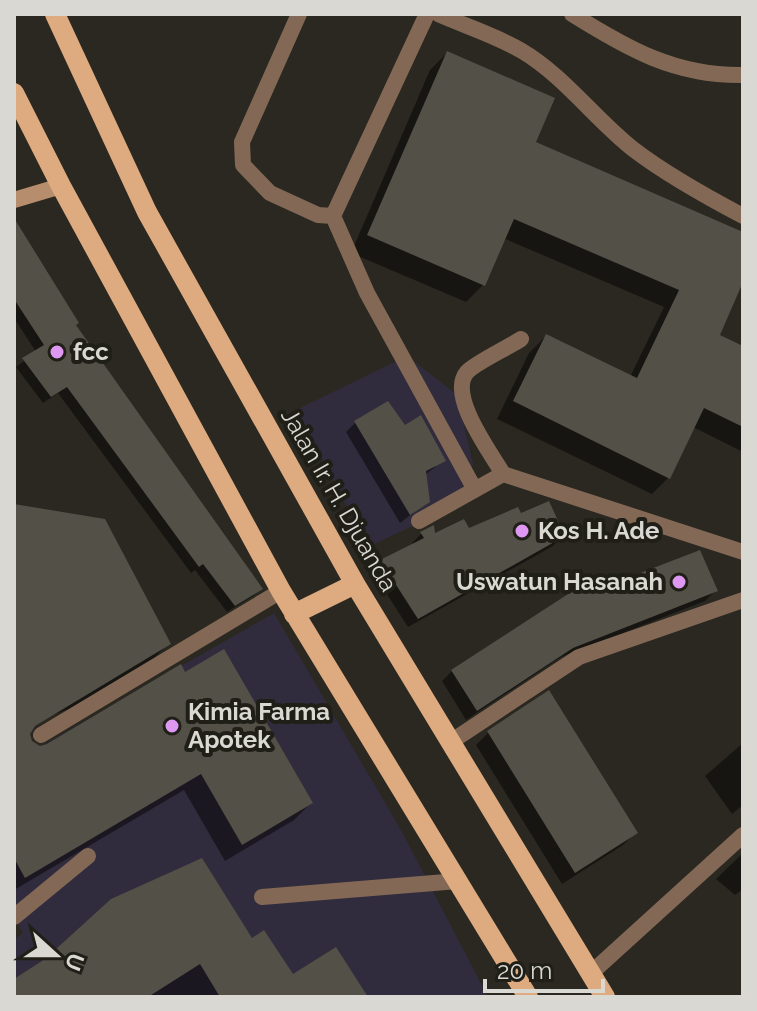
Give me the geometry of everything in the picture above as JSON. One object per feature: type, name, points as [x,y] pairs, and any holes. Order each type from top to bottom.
[{"type":"main road","name":"Jalan Ir. H. Djuanda","points":[[55,14],[147,212],[355,584],[605,997]]},
{"type":"main road","points":[[14,93],[61,186],[294,614],[528,997]]},
{"type":"main road","points":[[14,200],[61,186]]},
{"type":"main road","points":[[294,614],[355,584]]},
{"type":"street","points":[[299,14],[242,142],[243,165],[270,193],[318,215],[333,216]]},
{"type":"street","points":[[427,14],[333,216],[367,293],[474,488]]},
{"type":"street","points":[[438,14],[523,51],[634,149],[695,190],[743,216]]},
{"type":"street","points":[[572,14],[653,61],[701,72],[743,75]]},
{"type":"street","points":[[521,339],[467,373],[462,385],[462,400],[503,474],[743,552]]},
{"type":"street","points":[[419,521],[503,474]]},
{"type":"street","points":[[41,735],[281,591]]},
{"type":"street","points":[[452,741],[579,657],[743,600]]},
{"type":"street","points":[[590,974],[743,835]]},
{"type":"street","points":[[14,917],[88,856]]},
{"type":"street","points":[[262,897],[458,881]]},
{"type":"shaded area","points":[[407,356],[457,395],[473,464],[457,505],[368,547],[296,410]]},
{"type":"shaded area","points":[[274,613],[401,830],[488,997],[14,997],[14,939],[23,933],[14,918],[14,762]]},
{"type":"building","points":[[447,51],[555,98],[536,142],[743,232],[743,282],[720,335],[743,346],[743,427],[704,408],[670,479],[513,401],[546,334],[637,378],[679,290],[514,219],[485,286],[367,235]]},
{"type":"building","points":[[14,218],[79,323],[76,325],[263,589],[235,606],[203,564],[199,567],[67,387],[51,397],[22,358],[44,345],[14,299]]},
{"type":"building","points":[[388,401],[405,425],[421,415],[446,461],[426,471],[430,502],[410,515],[354,421]]},
{"type":"building","points":[[549,501],[565,536],[418,619],[380,560],[424,538],[420,532],[434,525],[435,533],[464,519],[469,528],[518,507],[521,513]]},
{"type":"building","points":[[14,504],[105,519],[171,644],[35,726],[30,734],[32,741],[40,746],[47,744],[181,664],[185,672],[224,649],[313,803],[242,845],[201,774],[25,878],[14,858]]},
{"type":"building","points":[[700,550],[718,591],[573,648],[477,711],[451,670],[585,583],[591,592]]},
{"type":"building","points":[[549,690],[638,833],[575,873],[487,731]]},
{"type":"building","points":[[202,858],[252,938],[264,930],[293,974],[336,947],[368,997],[220,997],[200,964],[148,997],[14,997],[14,979],[45,959],[111,899]]},
{"type":"place","name":"fcc","points":[[57,352]]},
{"type":"place","name":"Kos H. Ade","points":[[522,531]]},
{"type":"place","name":"Uswatun Hasanah","points":[[679,582]]},
{"type":"place","name":"Kimia Farma Apotek","points":[[172,726]]}]
